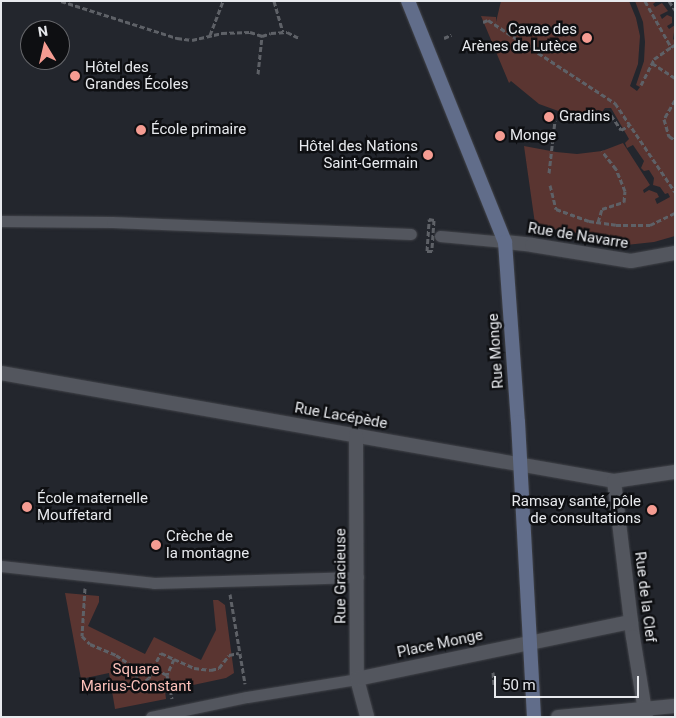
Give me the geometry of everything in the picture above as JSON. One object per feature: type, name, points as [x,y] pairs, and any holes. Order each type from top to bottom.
[{"type":"main road","name":"Rue Monge","points":[[408,1],[505,242],[521,463],[534,717]]},
{"type":"street","points":[[1,221],[112,222],[411,234]]},
{"type":"street","points":[[440,236],[505,242]]},
{"type":"street","name":"Rue de Navarre","points":[[505,242],[532,244],[631,261],[675,253]]},
{"type":"street","name":"Rue Lacépède","points":[[1,373],[521,463],[614,481],[675,472]]},
{"type":"street","name":"Rue Gracieuse","points":[[356,435],[357,679],[366,717]]},
{"type":"street","name":"Rue de la Clef","points":[[614,481],[631,622],[645,712]]},
{"type":"street","points":[[1,566],[154,583],[358,577]]},
{"type":"street","name":"Place Monge","points":[[357,679],[631,622]]},
{"type":"street","points":[[151,717],[247,697],[357,679]]},
{"type":"street","points":[[558,717],[645,712],[675,706]]},
{"type":"path","points":[[61,1],[177,38],[192,40],[210,36],[250,32],[262,36],[287,32],[299,38]]},
{"type":"path","points":[[210,36],[223,1]]},
{"type":"path","points":[[274,1],[282,32]]},
{"type":"path","points":[[641,86],[654,59],[673,46],[645,1]]},
{"type":"path","points":[[669,1],[675,10]]},
{"type":"path","points":[[483,22],[488,20],[615,103],[675,192]]},
{"type":"path","points":[[258,74],[262,36]]},
{"type":"path","points":[[444,38],[451,36]]},
{"type":"path","points":[[652,63],[675,78]]},
{"type":"path","points":[[675,100],[664,119],[669,136],[675,140]]},
{"type":"path","points":[[611,115],[622,130],[630,125]]},
{"type":"path","points":[[549,173],[555,120]]},
{"type":"path","points":[[598,222],[602,209],[624,202],[625,191],[616,169],[602,150]]},
{"type":"path","points":[[550,185],[556,208],[598,222],[616,225],[650,225],[675,214]]},
{"type":"path","points":[[429,220],[434,220]]},
{"type":"path","points":[[427,251],[432,251]]},
{"type":"path","points":[[87,576],[81,627],[82,636],[90,644],[116,655],[135,668],[137,679],[140,683]]},
{"type":"path","points":[[230,600],[247,697]]},
{"type":"path","points":[[137,679],[133,682],[134,690],[140,683],[149,678],[161,653],[194,668],[211,670],[219,668],[229,655],[239,653]]},
{"type":"path","points":[[174,659],[167,674],[175,712]]},
{"type":"path","points":[[153,668],[167,674]]},
{"type":"path","points":[[493,672],[494,686]]},
{"type":"green space","points":[[501,1],[629,1],[636,18],[640,36],[638,64],[630,86],[637,91],[640,87],[636,85],[644,61],[645,42],[643,22],[635,1],[657,1],[653,4],[655,7],[662,3],[668,11],[660,15],[662,19],[667,15],[672,17],[672,23],[667,26],[669,29],[675,25],[673,39],[675,41],[675,236],[654,242],[626,245],[575,238],[576,233],[553,229],[552,234],[536,231],[524,146],[577,154],[602,151],[623,143],[650,185],[643,190],[644,193],[649,190],[657,193],[659,197],[655,199],[657,204],[670,197],[660,187],[653,185],[654,178],[649,170],[644,171],[641,168],[644,161],[633,145],[627,148],[625,143],[629,139],[611,108],[605,108],[601,113],[599,110],[587,113],[561,112],[539,104],[511,81],[509,83],[481,16],[496,17],[496,22]]},
{"type":"green space","name":"Square Marius-Constant","points":[[65,593],[99,596],[99,602],[88,626],[145,654],[154,637],[201,660],[216,630],[213,600],[218,600],[225,605],[234,673],[226,678],[165,691],[166,699],[115,709],[109,673],[81,679]]},
{"type":"place","name":"Cavae des Arènes de Lutèce","points":[[587,38]]},
{"type":"place","name":"Hôtel des Grandes Écoles","points":[[75,76]]},
{"type":"place","name":"Gradins","points":[[549,117]]},
{"type":"place","name":"École primaire","points":[[141,130]]},
{"type":"place","name":"Monge","points":[[500,136]]},
{"type":"place","name":"Hôtel des Nations Saint-Germain","points":[[428,155]]},
{"type":"place","name":"École maternelle Mouffetard","points":[[27,507]]},
{"type":"place","name":"Ramsay santé, pôle de consultations","points":[[652,510]]},
{"type":"place","name":"Crèche de la montagne","points":[[156,545]]}]
